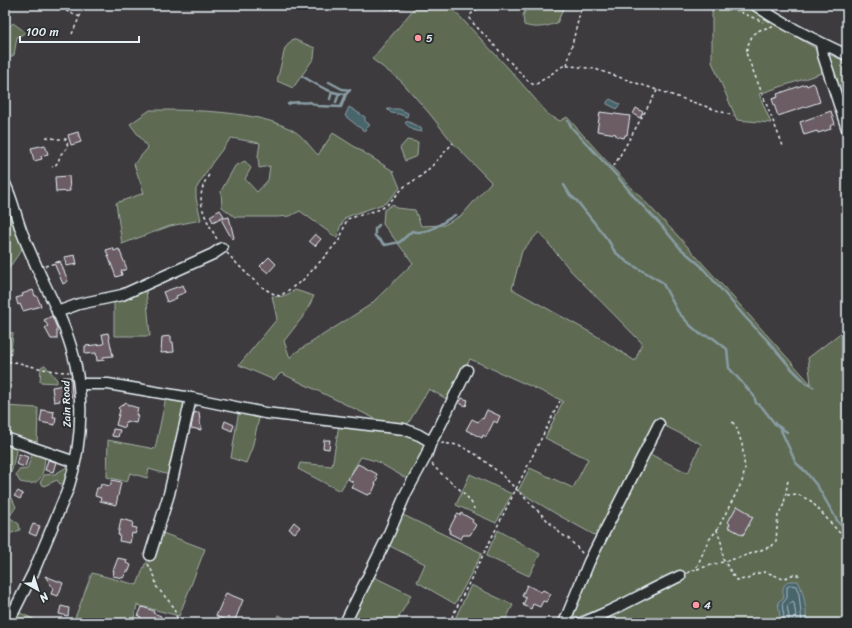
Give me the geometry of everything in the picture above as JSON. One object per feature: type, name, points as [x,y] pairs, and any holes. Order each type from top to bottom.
[{"type":"street","points":[[755,5],[776,19],[821,44],[847,56]]},
{"type":"street","points":[[821,44],[823,55],[847,129]]},
{"type":"street","name":"Zain Road","points":[[5,184],[8,198],[23,235],[70,344],[77,372],[81,408],[78,445],[72,478],[33,573],[8,623]]},
{"type":"street","points":[[57,312],[79,304],[122,295],[209,256],[222,248]]},
{"type":"street","points":[[345,623],[387,538],[406,493],[426,456],[431,442],[452,403],[467,370]]},
{"type":"street","points":[[79,384],[101,383],[191,398],[266,413],[404,429],[431,442]]},
{"type":"street","points":[[149,560],[169,494],[191,398]]},
{"type":"street","points":[[564,623],[589,562],[659,424]]},
{"type":"street","points":[[5,438],[75,462]]},
{"type":"street","points":[[582,623],[680,576]]},
{"type":"path","points":[[72,34],[83,9],[88,5]]},
{"type":"path","points":[[373,5],[396,10],[407,5]]},
{"type":"path","points":[[482,5],[471,14],[470,18],[472,22],[530,83],[535,85],[563,66],[595,69],[658,89],[734,116]]},
{"type":"path","points":[[567,66],[582,5]]},
{"type":"path","points":[[55,6],[80,16]]},
{"type":"path","points":[[773,27],[762,28],[755,33],[749,40],[746,53],[783,146]]},
{"type":"path","points":[[614,166],[658,89]]},
{"type":"path","points":[[46,137],[66,139],[68,147],[61,155],[56,165],[52,167]]},
{"type":"path","points":[[209,175],[203,184],[201,200],[204,216],[222,248],[247,274],[265,288],[280,296],[303,280],[340,239],[347,219],[387,206],[405,186],[420,177],[432,166],[453,143]]},
{"type":"path","points":[[37,268],[63,261]]},
{"type":"path","points":[[8,362],[16,361],[28,366],[58,372],[77,372]]},
{"type":"path","points":[[449,623],[517,490],[560,401]]},
{"type":"path","points":[[696,569],[708,541],[717,530],[742,482],[745,469],[742,444],[737,429],[732,421]]},
{"type":"path","points":[[431,442],[459,445],[476,455],[501,474],[562,534],[570,539],[589,562]]},
{"type":"path","points":[[426,456],[438,472],[472,501],[474,509]]},
{"type":"path","points":[[680,576],[696,569],[772,546],[776,541],[778,516],[787,495],[788,480]]},
{"type":"path","points":[[787,495],[797,494],[811,501],[847,541]]},
{"type":"path","points":[[717,530],[722,546],[724,561],[736,580],[748,579],[754,574],[764,572],[783,579],[794,574],[801,576]]},
{"type":"path","points":[[149,560],[155,577],[156,586],[173,606],[180,623]]},
{"type":"path","points":[[68,623],[74,623]]},
{"type":"green space","points":[[417,5],[449,5],[509,69],[549,115],[560,121],[567,117],[611,166],[678,236],[811,384],[808,358],[847,328],[847,623],[583,623],[623,603],[616,602],[564,623],[648,453],[688,473],[701,444],[657,422],[598,537],[518,491],[530,468],[573,488],[588,459],[545,438],[563,401],[561,400],[470,359],[450,401],[429,389],[406,427],[388,425],[281,373],[274,380],[239,365],[277,319],[272,296],[284,296],[295,290],[314,296],[305,314],[284,341],[290,358],[293,354],[370,305],[413,263],[383,224],[384,210],[393,204],[396,208],[415,210],[421,226],[444,225],[462,215],[491,182],[453,143],[401,81],[372,59]],"holes":[[[539,232],[571,271],[642,343],[635,361],[595,335],[512,289],[522,251]]]},
{"type":"green space","points":[[528,5],[565,5],[557,23],[537,27],[524,25],[523,15]]},
{"type":"green space","points":[[712,5],[743,5],[815,48],[820,58],[822,73],[759,94],[771,123],[737,120],[712,62]]},
{"type":"green space","points":[[13,23],[25,33],[17,37],[14,55],[8,59],[5,59],[5,31]]},
{"type":"green space","points":[[293,39],[315,48],[314,58],[293,88],[277,81],[285,48]]},
{"type":"green space","points":[[828,54],[847,62],[847,111]]},
{"type":"green space","points":[[150,110],[204,111],[243,115],[262,119],[279,124],[294,131],[318,155],[333,133],[393,171],[400,188],[386,203],[346,217],[340,227],[337,238],[300,211],[290,216],[235,217],[222,207],[221,191],[235,166],[245,161],[251,168],[245,179],[257,192],[268,180],[270,166],[259,168],[258,156],[260,143],[231,138],[212,163],[196,189],[196,198],[201,220],[170,226],[122,244],[116,203],[144,193],[134,164],[148,148],[130,124]]},
{"type":"green space","points":[[407,140],[418,142],[417,156],[405,161],[400,148]]},
{"type":"green space","points":[[5,188],[11,203],[22,249],[9,268],[5,270]]},
{"type":"green space","points":[[146,289],[150,336],[114,336],[114,300],[133,296]]},
{"type":"green space","points":[[5,332],[13,333],[10,360],[5,359]]},
{"type":"green space","points":[[45,365],[57,380],[57,383],[40,382],[41,367]]},
{"type":"green space","points":[[166,397],[186,399],[169,475],[149,469],[147,478],[130,473],[127,482],[107,477],[108,440],[155,449]]},
{"type":"green space","points":[[5,406],[38,408],[37,445],[5,435]]},
{"type":"green space","points":[[239,410],[260,414],[252,448],[246,463],[231,458]]},
{"type":"green space","points":[[339,425],[417,435],[426,446],[409,480],[376,461],[361,457],[340,491],[298,469],[300,463],[332,466]]},
{"type":"green space","points":[[5,443],[17,446],[12,470],[5,484]]},
{"type":"green space","points":[[44,454],[45,462],[39,479],[36,482],[31,483],[20,482],[16,475],[19,470],[27,469],[32,455]]},
{"type":"green space","points":[[67,467],[71,474],[66,484],[60,484],[57,480],[44,486],[40,483],[44,475],[55,474]]},
{"type":"green space","points":[[470,474],[512,494],[496,523],[456,505]]},
{"type":"green space","points":[[12,498],[16,507],[9,517],[19,524],[20,530],[9,534],[5,538],[5,510],[6,505]]},
{"type":"green space","points":[[399,513],[482,553],[455,604],[417,582],[425,564],[384,543]]},
{"type":"green space","points":[[498,530],[540,554],[529,576],[486,556]]},
{"type":"green space","points":[[160,532],[205,549],[179,616],[137,605],[133,623],[73,623],[92,573],[137,585],[145,564],[149,561]]},
{"type":"green space","points":[[370,575],[411,595],[396,623],[347,623]]},
{"type":"green space","points":[[471,585],[513,605],[504,623],[453,623]]},
{"type":"green space","points":[[16,611],[42,623],[10,623]]},
{"type":"green space","points":[[279,615],[294,623],[275,623]]},
{"type":"water","points":[[610,99],[620,104],[617,109],[607,104]]},
{"type":"water","points":[[349,107],[365,117],[365,121],[370,125],[364,131],[345,116]]},
{"type":"water","points":[[387,109],[399,109],[408,113],[407,117],[391,113]]},
{"type":"water","points":[[407,121],[421,128],[422,131],[413,130],[405,123]]},
{"type":"water","points":[[789,581],[798,581],[800,585],[805,602],[806,623],[778,623],[780,617],[778,602],[784,597],[783,588]]},
{"type":"building","points":[[813,83],[820,102],[778,116],[772,99],[778,97],[777,94]]},
{"type":"building","points":[[636,108],[643,112],[640,118],[633,114]]},
{"type":"building","points":[[831,111],[835,124],[830,126],[831,129],[804,135],[800,122]]},
{"type":"building","points":[[600,112],[630,116],[627,135],[625,135],[624,138],[616,136],[616,134],[597,131]]},
{"type":"building","points":[[78,132],[81,142],[71,145],[68,135]]},
{"type":"building","points":[[45,145],[48,154],[41,156],[42,159],[34,161],[31,148]]},
{"type":"building","points":[[69,176],[70,191],[56,192],[55,177]]},
{"type":"building","points":[[220,210],[224,216],[213,222],[210,216]]},
{"type":"building","points":[[229,217],[234,238],[232,239],[221,219]]},
{"type":"building","points":[[315,234],[321,239],[315,246],[309,241]]},
{"type":"building","points":[[113,248],[114,251],[119,249],[127,269],[121,271],[122,275],[116,277],[106,250]]},
{"type":"building","points":[[75,255],[77,264],[66,266],[65,257]]},
{"type":"building","points":[[269,257],[276,264],[268,273],[260,266]]},
{"type":"building","points":[[60,261],[68,281],[63,284],[54,263]]},
{"type":"building","points":[[183,285],[186,292],[167,302],[163,292]]},
{"type":"building","points":[[33,290],[41,306],[23,311],[20,304],[18,305],[16,298]]},
{"type":"building","points":[[52,316],[57,328],[57,339],[51,339],[45,328],[48,326],[44,320]]},
{"type":"building","points":[[108,333],[113,356],[103,357],[104,360],[97,361],[96,353],[85,354],[85,346],[104,344],[102,334]]},
{"type":"building","points":[[171,336],[174,352],[161,353],[162,337]]},
{"type":"building","points":[[63,377],[71,377],[72,397],[60,398],[60,401],[54,402],[52,387],[64,385]]},
{"type":"building","points":[[462,398],[468,400],[466,406],[459,403]]},
{"type":"building","points":[[126,402],[128,405],[138,408],[136,415],[138,415],[136,423],[126,421],[125,428],[116,425],[120,410],[118,408]]},
{"type":"building","points":[[42,410],[54,412],[53,417],[56,417],[55,425],[40,422]]},
{"type":"building","points":[[487,410],[500,416],[497,423],[494,421],[486,437],[483,435],[482,438],[466,430],[472,419],[478,422],[481,418],[483,419]]},
{"type":"building","points":[[199,412],[201,430],[191,428],[194,413]]},
{"type":"building","points":[[225,421],[234,425],[232,431],[223,427]]},
{"type":"building","points":[[113,429],[120,430],[118,437],[112,436]]},
{"type":"building","points":[[324,440],[330,440],[329,449],[323,448]]},
{"type":"building","points":[[19,454],[28,457],[25,467],[16,464]]},
{"type":"building","points":[[48,460],[56,462],[53,472],[45,470]]},
{"type":"building","points":[[358,464],[377,474],[376,477],[378,478],[372,493],[367,495],[351,487],[354,483],[348,479]]},
{"type":"building","points":[[112,480],[121,482],[116,505],[100,501],[101,498],[95,496],[97,488],[100,488],[101,484],[110,486]]},
{"type":"building","points":[[18,491],[23,494],[20,499],[14,496]]},
{"type":"building","points":[[737,506],[753,517],[743,535],[728,527],[730,524],[728,522]]},
{"type":"building","points":[[461,513],[473,520],[472,522],[476,525],[470,535],[463,535],[461,539],[449,533],[451,530],[449,529],[457,514],[460,515]]},
{"type":"building","points":[[121,519],[133,522],[132,527],[137,528],[135,534],[132,533],[130,543],[119,541],[120,535],[118,535]]},
{"type":"building","points":[[294,522],[300,527],[295,533],[289,529]]},
{"type":"building","points":[[33,524],[40,526],[36,536],[29,533]]},
{"type":"building","points":[[118,558],[127,560],[126,563],[131,565],[129,571],[127,571],[123,578],[113,576],[113,571]]},
{"type":"building","points":[[45,576],[63,583],[58,596],[51,594],[53,588]]},
{"type":"building","points":[[527,585],[541,592],[543,590],[551,594],[546,602],[543,601],[540,607],[533,604],[531,609],[523,605],[526,598],[522,596]]},
{"type":"building","points":[[226,593],[243,600],[235,620],[234,619],[232,623],[216,616]]},
{"type":"building","points":[[61,606],[69,608],[68,616],[59,614]]},
{"type":"building","points":[[142,607],[154,611],[153,613],[161,616],[159,622],[139,623],[141,617],[138,616]]},
{"type":"waterway","points":[[302,76],[323,88],[340,94],[346,94],[350,90],[342,89],[329,82]]},
{"type":"waterway","points":[[330,99],[332,92]]},
{"type":"waterway","points":[[336,102],[339,94]]},
{"type":"waterway","points":[[288,104],[294,102],[310,102],[318,106],[341,107],[346,94]]},
{"type":"waterway","points":[[568,121],[572,128],[617,176],[680,248],[700,265],[790,367],[807,384],[813,387]]},
{"type":"waterway","points":[[564,185],[570,195],[577,201],[608,240],[615,252],[627,262],[662,282],[678,312],[691,326],[700,334],[713,338],[727,349],[729,368],[754,396],[756,403],[762,407],[775,424],[787,432]]},
{"type":"waterway","points":[[379,225],[375,229],[375,236],[385,245],[400,242],[412,231],[423,232],[429,230],[455,215]]},
{"type":"waterway","points":[[780,428],[796,463],[806,472],[818,487],[838,522],[847,531]]},
{"type":"place","name":"5","points":[[418,38]]},
{"type":"place","name":"4","points":[[696,605]]}]
